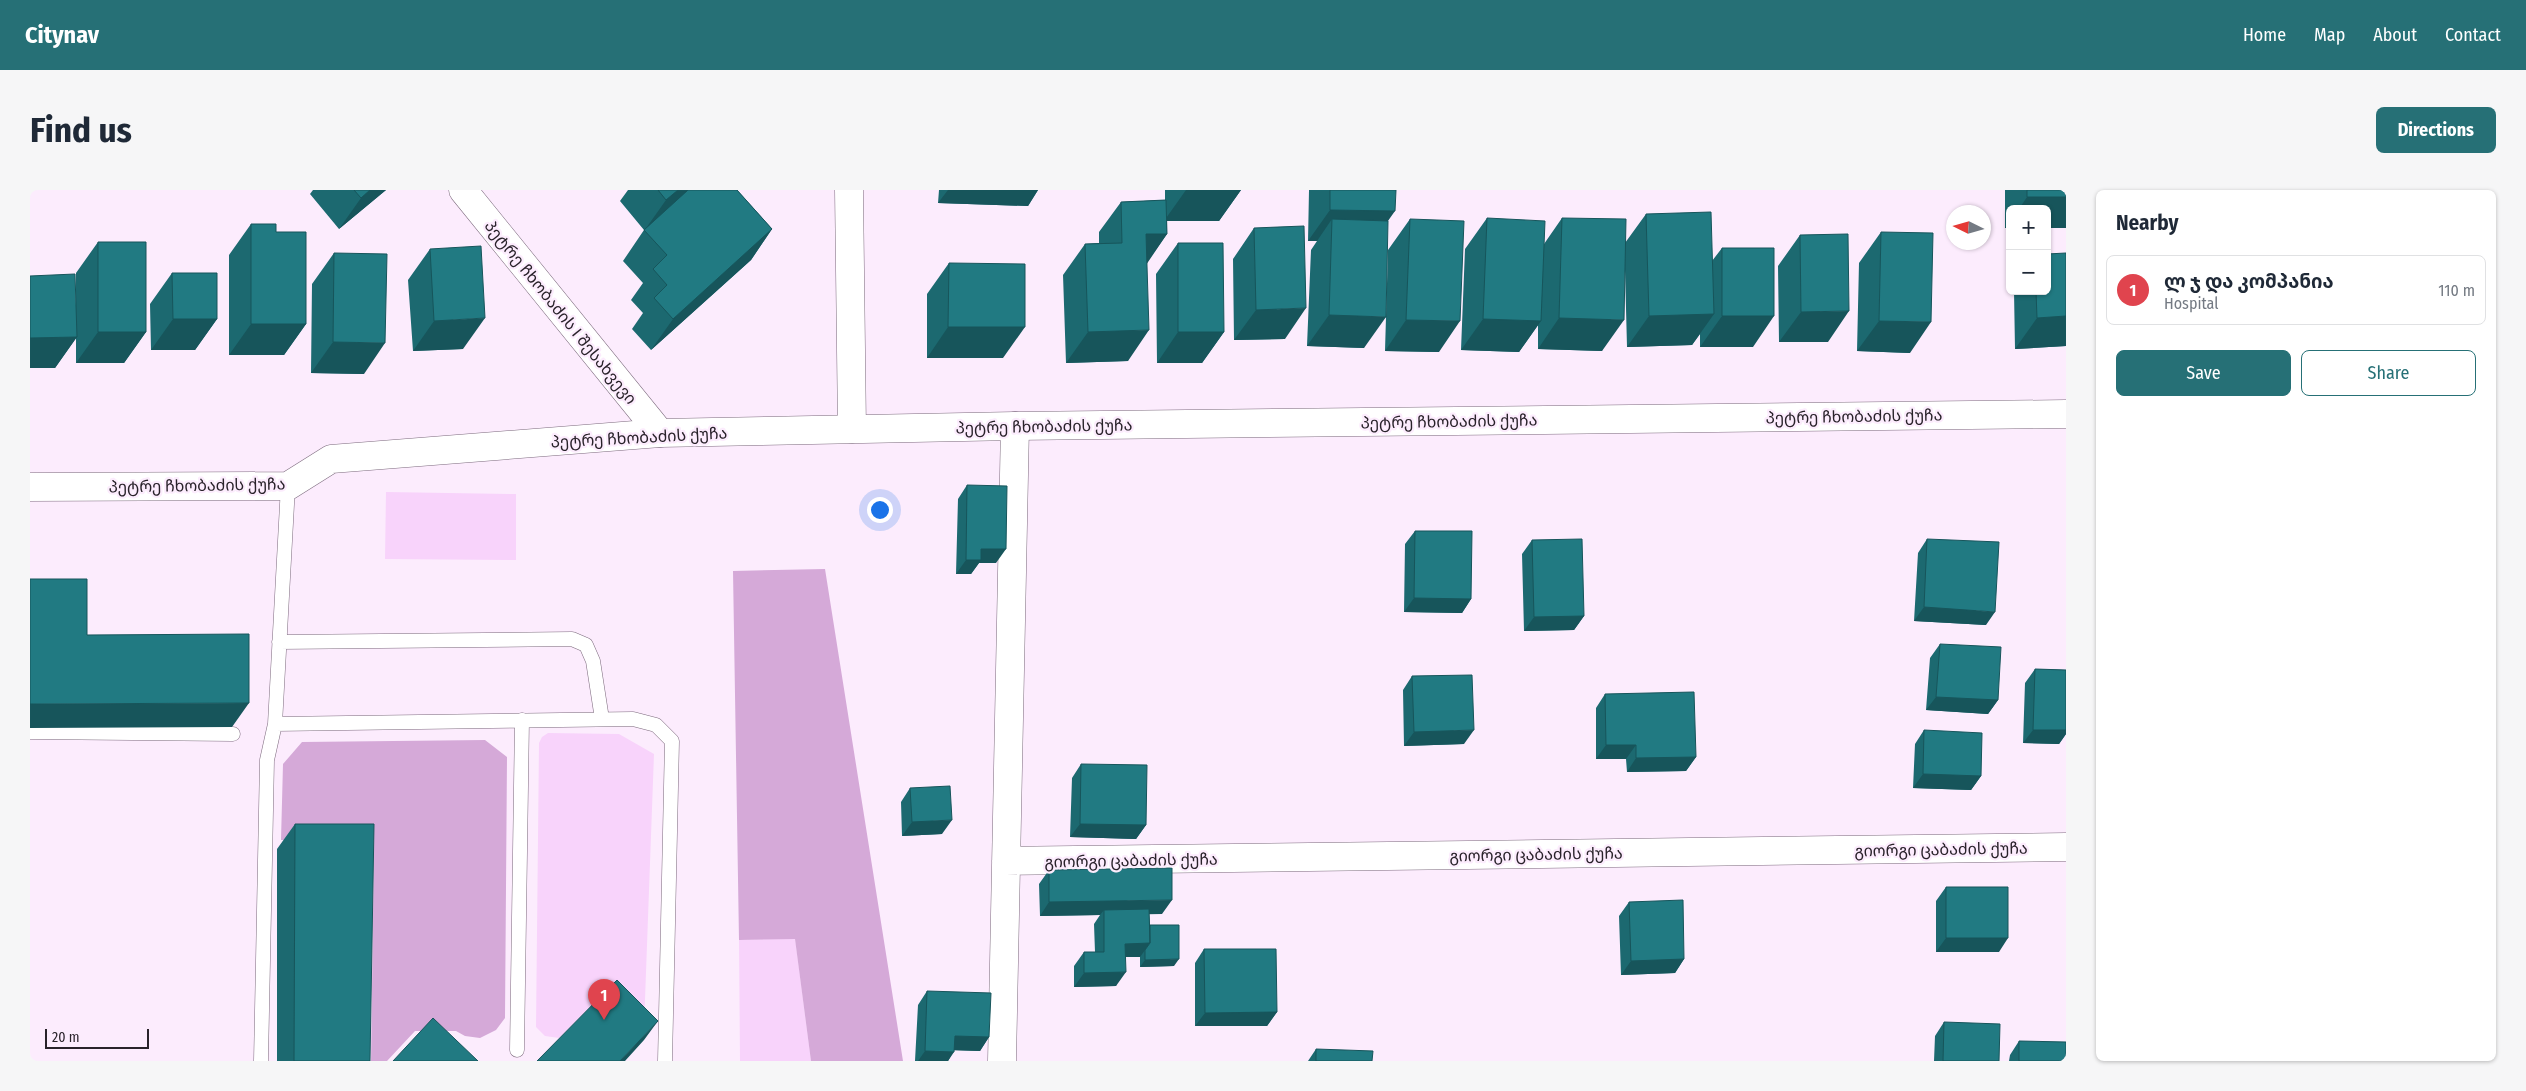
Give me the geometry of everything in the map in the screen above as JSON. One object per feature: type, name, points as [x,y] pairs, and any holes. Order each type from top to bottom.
[{"type":"street","name":"პეტრე ჩხობაძის I შესახვევი","points":[[463,190],[660,433]]},
{"type":"street","points":[[849,190],[852,429]]},
{"type":"street","name":"პეტრე ჩხობაძის ქუჩა","points":[[30,486],[288,486],[331,460],[660,433],[1015,426],[2066,414]]},
{"type":"street","points":[[1002,1061],[1015,426]]},
{"type":"street","name":"გიორგი ცაბაძის ქუჩა","points":[[1006,862],[2066,847]]},
{"type":"lane","points":[[261,1061],[267,760],[275,724],[288,486]]},
{"type":"lane","points":[[279,642],[572,639],[586,645],[593,661],[602,719]]},
{"type":"lane","points":[[275,724],[633,719],[656,725],[672,741],[665,1060]]},
{"type":"lane","points":[[516,1050],[522,720]]},
{"type":"lane","points":[[30,732],[233,734]]},
{"type":"shaded area","points":[[386,492],[516,494],[516,560],[385,559]]},
{"type":"shaded area","points":[[825,569],[903,1061],[811,1061],[795,939],[739,940],[733,571]]},
{"type":"shaded area","points":[[548,733],[619,734],[654,754],[644,1027],[605,992],[559,1038],[545,1036],[536,1027],[539,743],[542,737]]},
{"type":"shaded area","points":[[485,740],[507,757],[505,1018],[496,1030],[480,1038],[465,1036],[456,1031],[415,1031],[387,1061],[371,1061],[374,840],[281,840],[283,764],[302,742]]},
{"type":"shaded area","points":[[795,938],[811,1061],[740,1061],[739,940]]},
{"type":"building","points":[[354,190],[370,190],[361,198]]},
{"type":"building","points":[[658,190],[678,190],[666,200]]},
{"type":"building","points":[[688,190],[737,190],[772,229],[673,319],[654,298],[667,285],[653,269],[667,255],[644,230]]},
{"type":"building","points":[[1330,190],[1396,190],[1395,211],[1330,210]]},
{"type":"building","points":[[2027,190],[2066,190],[2066,197],[2027,197]]},
{"type":"building","points":[[1166,200],[1167,234],[1146,234],[1149,330],[1088,332],[1085,244],[1122,243],[1121,202]]},
{"type":"building","points":[[1711,212],[1714,314],[1649,316],[1646,214]]},
{"type":"building","points":[[1487,218],[1545,221],[1541,321],[1483,319]]},
{"type":"building","points":[[1562,218],[1626,219],[1624,320],[1559,318]]},
{"type":"building","points":[[1332,219],[1388,221],[1386,317],[1329,315]]},
{"type":"building","points":[[1410,219],[1464,221],[1460,321],[1406,320]]},
{"type":"building","points":[[251,224],[276,224],[276,232],[306,232],[306,324],[251,324]]},
{"type":"building","points":[[1304,226],[1306,308],[1256,310],[1254,228]]},
{"type":"building","points":[[1881,232],[1933,233],[1931,322],[1879,321]]},
{"type":"building","points":[[1848,234],[1849,311],[1801,312],[1800,235]]},
{"type":"building","points":[[98,242],[146,242],[146,332],[98,332]]},
{"type":"building","points":[[1178,243],[1223,243],[1224,332],[1178,332]]},
{"type":"building","points":[[481,246],[485,318],[434,321],[430,249]]},
{"type":"building","points":[[1722,248],[1774,248],[1774,316],[1722,316]]},
{"type":"building","points":[[334,253],[387,254],[385,343],[333,342]]},
{"type":"building","points":[[2066,253],[2066,316],[2037,318],[2036,295],[2051,295],[2051,254]]},
{"type":"building","points":[[949,263],[1025,264],[1025,327],[948,327]]},
{"type":"building","points":[[172,273],[217,273],[217,319],[173,319]]},
{"type":"building","points":[[75,274],[77,337],[30,338],[30,276]]},
{"type":"building","points":[[967,485],[1007,486],[1006,549],[981,549],[981,560],[966,560]]},
{"type":"building","points":[[1415,531],[1472,531],[1471,599],[1414,598]]},
{"type":"building","points":[[1582,539],[1584,616],[1534,617],[1532,540]]},
{"type":"building","points":[[1927,539],[1999,542],[1995,612],[1924,607]]},
{"type":"building","points":[[30,579],[87,579],[87,635],[249,634],[249,703],[30,704]]},
{"type":"building","points":[[1940,644],[2001,647],[1998,700],[1936,697]]},
{"type":"building","points":[[2035,669],[2066,670],[2066,730],[2033,730]]},
{"type":"building","points":[[1472,675],[1474,730],[1414,732],[1412,676]]},
{"type":"building","points":[[1694,692],[1696,757],[1636,758],[1636,745],[1606,745],[1605,694]]},
{"type":"building","points":[[1924,730],[1982,733],[1981,776],[1923,774]]},
{"type":"building","points":[[1081,764],[1147,765],[1146,825],[1080,824]]},
{"type":"building","points":[[950,786],[952,820],[912,822],[910,788]]},
{"type":"building","points":[[295,824],[374,824],[370,1061],[294,1061]]},
{"type":"building","points":[[1172,868],[1172,900],[1049,902],[1049,870]]},
{"type":"building","points":[[1946,887],[2008,887],[2008,938],[1946,938]]},
{"type":"building","points":[[1683,900],[1684,959],[1631,961],[1629,902]]},
{"type":"building","points":[[1149,909],[1150,943],[1125,944],[1126,972],[1084,973],[1084,952],[1104,952],[1104,910]]},
{"type":"building","points":[[1150,925],[1179,925],[1179,959],[1145,960],[1145,950],[1150,943]]},
{"type":"building","points":[[1204,949],[1276,949],[1277,1012],[1205,1013]]},
{"type":"building","points":[[617,980],[658,1021],[620,1061],[537,1061]]},
{"type":"building","points":[[927,991],[991,993],[989,1037],[955,1036],[954,1052],[925,1051]]},
{"type":"building","points":[[433,1018],[478,1061],[393,1061]]},
{"type":"building","points":[[1944,1022],[2000,1024],[1999,1061],[1943,1061]]},
{"type":"building","points":[[2019,1041],[2066,1042],[2066,1061],[2019,1061]]},
{"type":"building","points":[[1316,1049],[1373,1051],[1372,1061],[1316,1061]]},
{"type":"place","name":"ლ ჯ და კომპანია","points":[[604,1020]]}]
